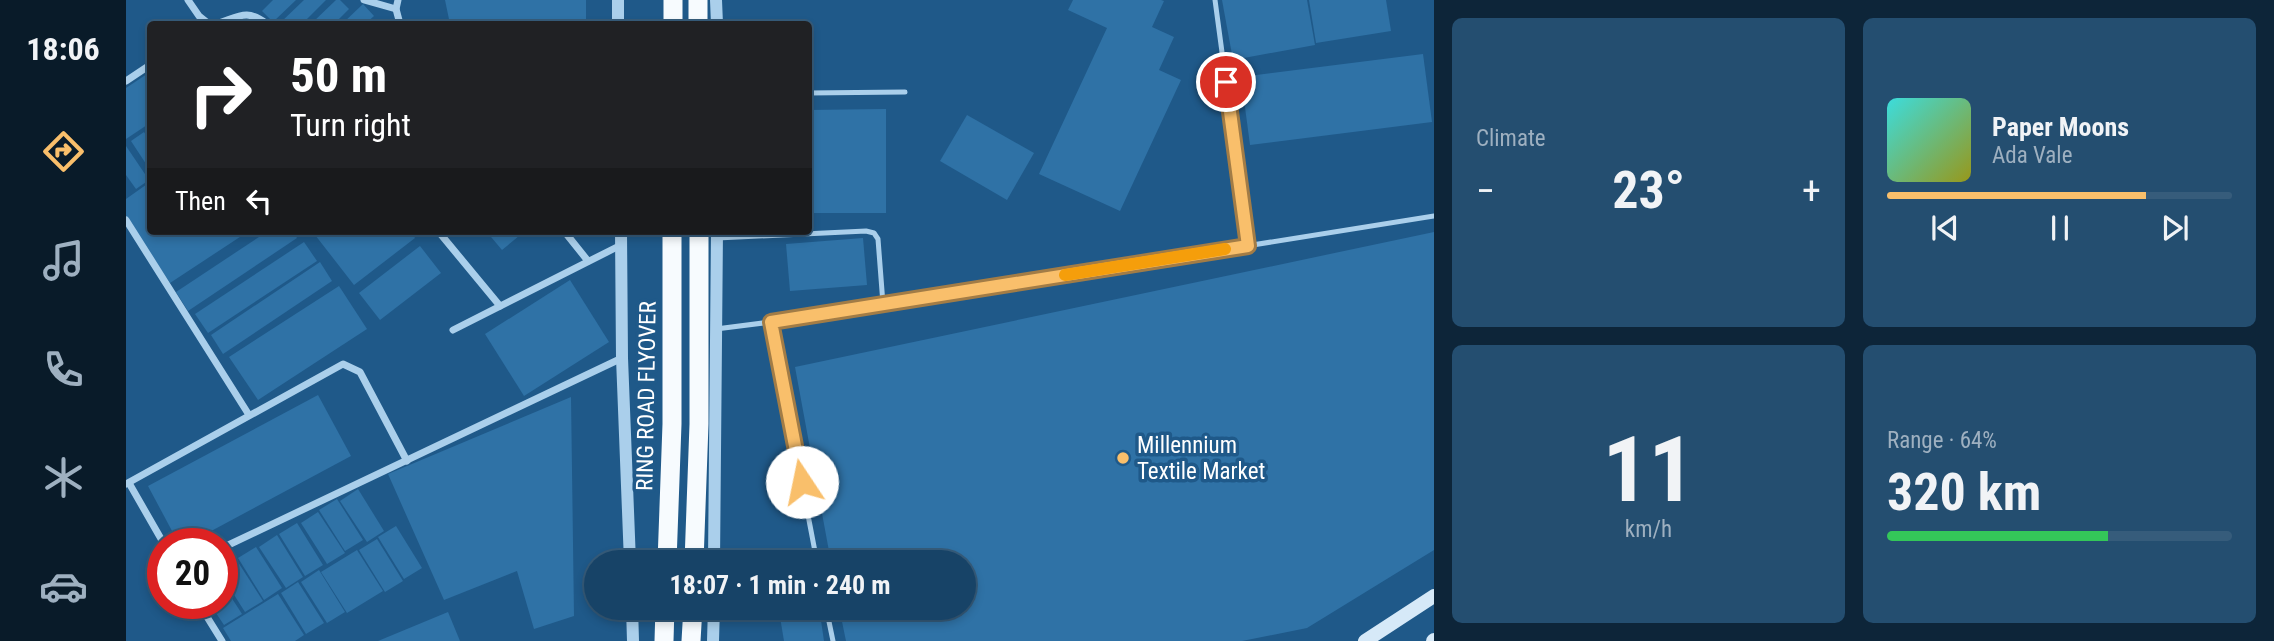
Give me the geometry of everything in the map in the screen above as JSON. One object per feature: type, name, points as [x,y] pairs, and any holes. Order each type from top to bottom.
[{"type":"highway","points":[[673,0],[673,21]]},
{"type":"highway","points":[[698,0],[698,21]]},
{"type":"highway","name":"RING ROAD FLYOVER","points":[[667,550],[672,424],[672,235]]},
{"type":"highway","points":[[694,550],[711,235]]},
{"type":"highway","points":[[664,641],[665,620]]},
{"type":"highway","points":[[691,641],[692,620]]},
{"type":"main road","points":[[1365,641],[1434,596]]},
{"type":"street","points":[[188,0],[206,21]]},
{"type":"street","points":[[364,0],[396,9]]},
{"type":"street","points":[[398,0],[396,9],[399,21]]},
{"type":"street","points":[[618,0],[618,21]]},
{"type":"street","points":[[716,0],[717,21]]},
{"type":"street","points":[[224,21],[242,14],[254,15],[263,21]]},
{"type":"street","points":[[126,81],[147,67]]},
{"type":"street","points":[[126,220],[249,415]]},
{"type":"street","points":[[441,235],[500,306]]},
{"type":"street","points":[[567,235],[588,261]]},
{"type":"street","points":[[621,235],[622,358],[630,550]]},
{"type":"street","points":[[711,235],[716,329],[714,550]]},
{"type":"street","points":[[453,330],[621,245]]},
{"type":"street","points":[[238,540],[622,358]]},
{"type":"street","points":[[154,528],[127,484],[343,364],[359,372],[407,461]]},
{"type":"street","points":[[208,619],[222,641]]},
{"type":"street","points":[[632,620],[633,641]]},
{"type":"street","points":[[713,641],[714,620]]},
{"type":"lane","points":[[1215,0],[1248,246]]},
{"type":"lane","points":[[812,93],[905,92]]},
{"type":"lane","points":[[716,329],[1434,216]]},
{"type":"lane","points":[[812,232],[874,233],[878,239],[883,304]]},
{"type":"lane","points":[[771,322],[815,550]]},
{"type":"lane","points":[[829,620],[833,641]]},
{"type":"building","points":[[273,0],[296,0],[274,21],[262,11]]},
{"type":"building","points":[[304,0],[326,0],[305,21],[282,21]]},
{"type":"building","points":[[336,0],[340,0],[349,9],[337,21],[314,21]]},
{"type":"building","points":[[445,0],[586,0],[586,21],[449,21]]},
{"type":"building","points":[[1073,0],[1164,1],[1152,27],[1174,37],[1159,70],[1181,80],[1120,211],[1039,174],[1107,28],[1068,10]]},
{"type":"building","points":[[1222,0],[1307,0],[1315,45],[1233,60]]},
{"type":"building","points":[[1309,0],[1386,0],[1391,31],[1316,43]]},
{"type":"building","points":[[363,4],[374,16],[368,21],[345,21]]},
{"type":"building","points":[[1423,54],[1432,122],[1250,145],[1241,77]]},
{"type":"building","points":[[147,74],[147,125],[126,139],[126,88]]},
{"type":"building","points":[[886,109],[886,213],[812,213],[812,110]]},
{"type":"building","points":[[967,115],[1034,153],[1007,200],[940,161]]},
{"type":"building","points":[[144,132],[147,136],[147,165],[131,141]]},
{"type":"building","points":[[126,146],[147,177],[147,181],[136,189],[126,175]]},
{"type":"building","points":[[147,184],[147,235],[243,235],[170,283],[126,217],[126,199]]},
{"type":"building","name":"Millennium Textile Market","points":[[1434,232],[1434,550],[1307,628],[1242,641],[846,641],[842,620],[976,620],[976,550],[829,550],[795,367]]},
{"type":"building","points":[[262,235],[295,235],[297,238],[188,311],[176,292]]},
{"type":"building","points":[[315,235],[413,235],[415,238],[354,285]]},
{"type":"building","points":[[489,235],[520,235],[502,250]]},
{"type":"building","points":[[863,238],[867,285],[790,291],[786,244]]},
{"type":"building","points":[[304,242],[317,261],[208,333],[195,314]]},
{"type":"building","points":[[420,246],[441,273],[380,320],[359,293]]},
{"type":"building","points":[[320,262],[332,281],[223,354],[211,335]]},
{"type":"building","points":[[570,280],[609,342],[524,396],[485,334]]},
{"type":"building","points":[[339,286],[367,329],[258,400],[229,357]]},
{"type":"building","points":[[318,395],[351,456],[217,528],[170,528],[148,486]]},
{"type":"building","points":[[571,397],[574,616],[534,629],[517,571],[444,600],[388,474]]},
{"type":"building","points":[[358,489],[384,531],[367,542],[340,501]]},
{"type":"building","points":[[337,499],[363,540],[345,551],[319,510]]},
{"type":"building","points":[[318,512],[345,553],[327,564],[301,523]]},
{"type":"building","points":[[297,523],[323,565],[305,576],[279,534]]},
{"type":"building","points":[[396,526],[422,568],[404,579],[378,537]]},
{"type":"building","points":[[277,535],[303,577],[286,588],[259,547]]},
{"type":"building","points":[[377,539],[403,581],[385,592],[359,550]]},
{"type":"building","points":[[256,547],[282,588],[264,600],[238,558]]},
{"type":"building","points":[[357,550],[383,591],[347,613],[321,572]]},
{"type":"building","points":[[238,562],[263,601],[245,612],[238,601]]},
{"type":"building","points":[[319,570],[345,612],[327,623],[301,582]]},
{"type":"building","points":[[298,582],[324,623],[306,634],[281,593]]},
{"type":"building","points":[[278,594],[304,635],[295,641],[231,641],[223,628]]},
{"type":"building","points":[[448,612],[460,641],[378,641]]},
{"type":"building","points":[[220,619],[234,619],[224,625]]},
{"type":"building","points":[[780,620],[821,620],[824,641],[784,641]]},
{"type":"slow traffic","points":[[1065,275],[1225,249]]},
{"type":"place","name":"Millennium Textile Market","points":[[1123,458]]},
{"type":"route","points":[[802,482],[771,322],[1248,246],[1226,82]]}]
